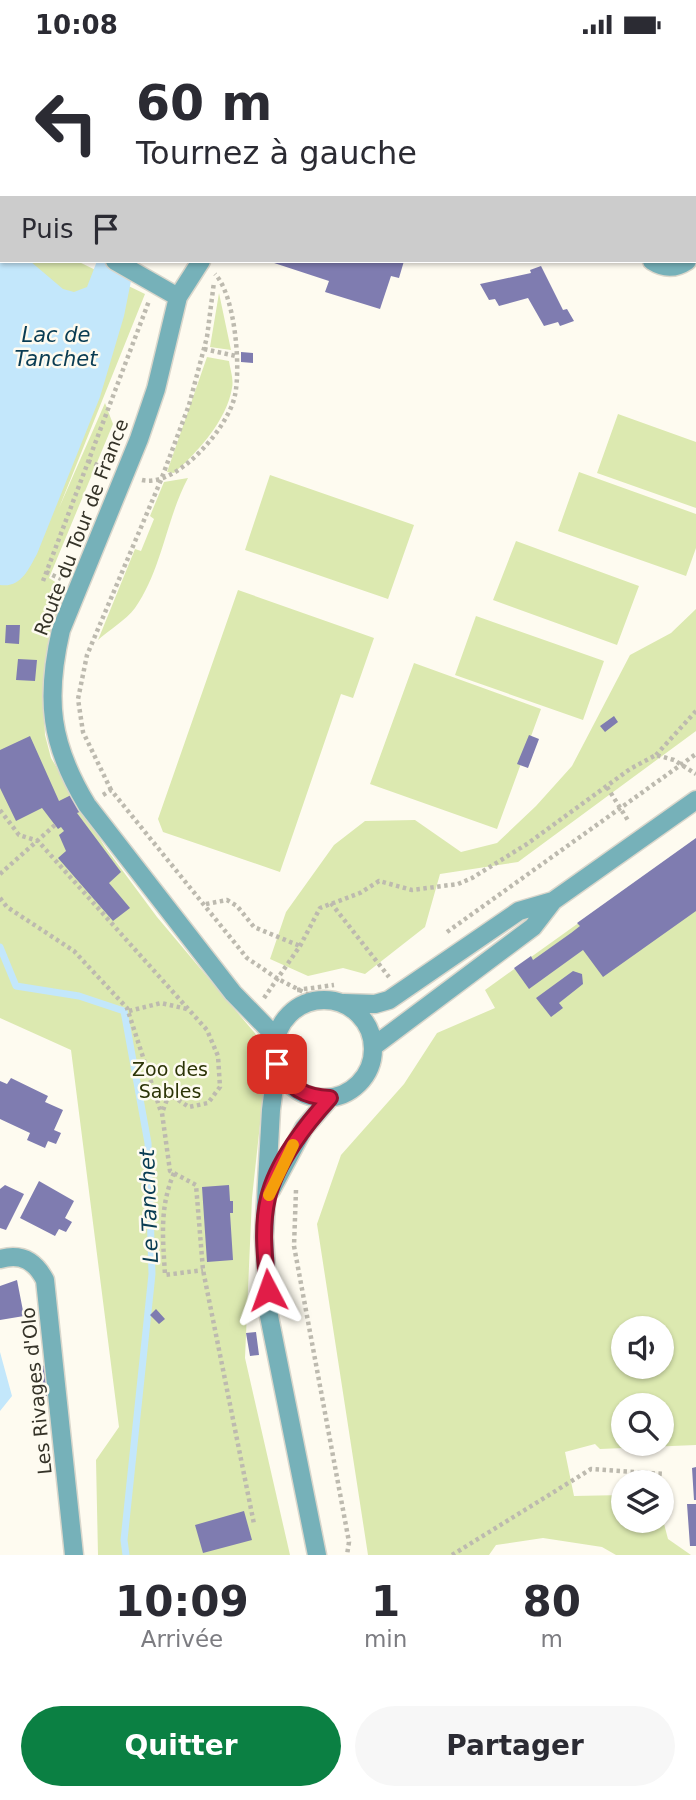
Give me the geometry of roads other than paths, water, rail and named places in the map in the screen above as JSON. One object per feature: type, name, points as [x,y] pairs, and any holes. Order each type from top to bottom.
[{"type":"street","points":[[119,263],[178,297]]},
{"type":"street","points":[[657,263],[667,267],[684,263]]},
{"type":"street","name":"Route du Tour de France","points":[[205,267],[178,297],[156,389],[124,476],[61,630],[54,662],[51,702],[56,742],[69,775],[87,804],[233,993],[276,1037]]},
{"type":"street","points":[[374,1046],[533,927],[553,901],[696,800]]},
{"type":"street","points":[[317,1555],[269,1316],[264,1237],[271,1110],[277,1064],[276,1037],[291,1012],[317,999],[375,1004],[402,993],[519,911],[553,901]]},
{"type":"street","points":[[277,1064],[284,1077],[302,1093],[330,1098],[351,1091],[360,1083],[368,1071],[374,1046],[366,1023],[344,1003]]},
{"type":"street","points":[[268,1196],[303,1128],[330,1098]]},
{"type":"street","name":"Les Rivages d'Olo","points":[[0,1259],[10,1256],[26,1258],[38,1266],[45,1280],[74,1555]]},
{"type":"water","name":"Lac de Tanchet","points":[[0,263],[32,263],[63,289],[74,292],[87,287],[96,263],[135,263],[124,316],[100,397],[37,554],[19,581],[0,585]]},
{"type":"water","points":[[0,1352],[12,1396],[0,1411]]},
{"type":"waterway","name":"Le Tanchet","points":[[0,947],[16,986],[79,996],[124,1011],[148,1143],[152,1274],[124,1540],[126,1555]]},
{"type":"park label","name":"Zoo des Sables","points":[[170,1080]]}]
